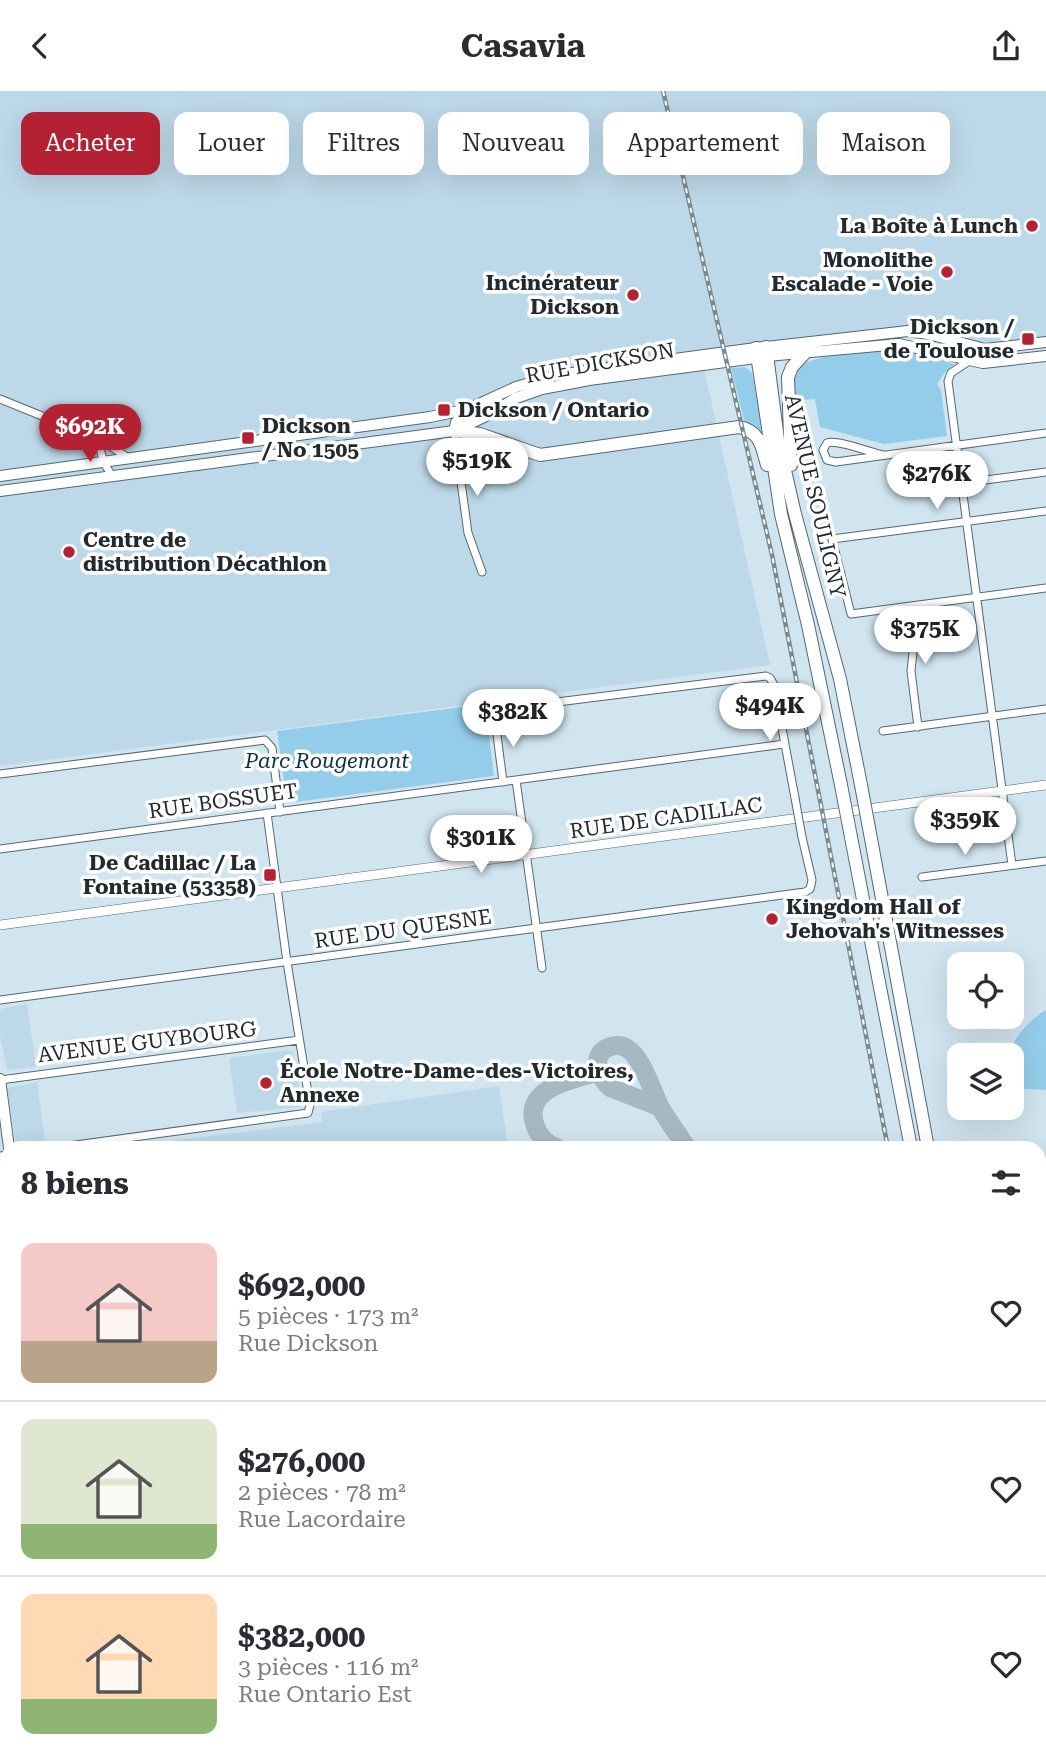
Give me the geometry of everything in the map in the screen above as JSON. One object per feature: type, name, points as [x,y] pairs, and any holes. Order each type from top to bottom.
[{"type":"highway","name":"AVENUE SOULIGNY","points":[[761,352],[781,514],[810,633],[910,1141]]},
{"type":"highway","name":"AVENUE SOULIGNY","points":[[761,352],[795,514],[840,679],[928,1141]]},
{"type":"highway","points":[[795,514],[788,439],[787,388],[790,370],[804,354]]},
{"type":"highway","points":[[454,431],[480,434],[540,455],[733,427],[743,428],[752,432],[761,443],[781,514]]},
{"type":"main road","name":"RUE DICKSON","points":[[0,491],[454,431],[516,398],[542,389],[761,352],[908,331],[985,349],[1046,342]]},
{"type":"main road","name":"RUE DICKSON","points":[[5,476],[429,417],[468,409],[526,384],[557,375],[761,352],[804,354],[899,344],[969,361],[989,363],[1046,356]]},
{"type":"main road","points":[[454,431],[456,422],[481,411],[526,384]]},
{"type":"main road","points":[[52,469],[54,484]]},
{"type":"main road","points":[[5,476],[13,489]]},
{"type":"main road","points":[[0,1080],[8,1141]]},
{"type":"street","points":[[969,361],[948,377],[1012,865]]},
{"type":"street","points":[[0,399],[47,418],[84,428],[130,459]]},
{"type":"street","points":[[454,431],[468,533],[482,572]]},
{"type":"street","points":[[883,454],[834,441],[827,443],[823,450],[827,460],[836,462],[1046,433]]},
{"type":"street","points":[[96,435],[103,463],[111,476]]},
{"type":"street","points":[[962,483],[1046,472]]},
{"type":"street","points":[[1046,511],[832,539],[850,614],[1046,588]]},
{"type":"street","points":[[918,605],[911,671],[918,727]]},
{"type":"street","points":[[503,782],[495,719],[497,711],[505,708],[761,676],[770,678],[774,685],[784,744]]},
{"type":"street","points":[[883,731],[1046,709]]},
{"type":"street","points":[[0,774],[262,740],[268,741],[272,748],[280,812]]},
{"type":"street","name":"RUE BOSSUET","points":[[0,849],[784,744]]},
{"type":"street","name":"RUE DU QUESNE","points":[[0,1000],[802,893],[810,889],[812,880],[784,744]]},
{"type":"street","points":[[516,780],[542,968]]},
{"type":"street","name":"RUE DE CADILLAC","points":[[0,925],[1046,785]]},
{"type":"street","points":[[105,1141],[308,1113],[310,1105],[267,813]]},
{"type":"street","points":[[922,877],[1046,861]]},
{"type":"street","name":"AVENUE GUYBOURG","points":[[0,1080],[299,1040]]},
{"type":"shaded area","points":[[0,91],[1046,91],[1046,342],[996,349],[928,334],[701,355],[770,665],[0,766]]},
{"type":"shaded area","points":[[27,1004],[36,1067],[7,1070],[0,1035],[0,1009]]},
{"type":"shaded area","name":"École Notre-Dame-des-Victoires, Annexe","points":[[289,1050],[293,1052],[302,1104],[300,1107],[237,1113],[229,1058]]},
{"type":"shaded area","points":[[37,1082],[45,1140],[16,1141],[7,1088]]},
{"type":"shaded area","points":[[499,1086],[507,1141],[169,1141],[322,1122],[321,1112]]},
{"type":"green space","points":[[897,349],[955,364],[937,384],[941,390],[947,436],[884,444],[820,427],[815,399],[791,401],[792,377],[803,364],[844,353]]},
{"type":"green space","points":[[745,367],[752,373],[764,432],[761,434],[744,420],[731,368]]},
{"type":"green space","name":"Parc Rougemont","points":[[485,704],[494,776],[287,803],[277,731]]},
{"type":"green space","points":[[1046,1010],[1046,1090],[1024,1089],[1024,1043],[1014,1043],[1035,1018]]},
{"type":"taxiway","points":[[613,1046],[622,1046],[630,1051],[643,1068],[660,1107],[611,1088],[599,1071],[598,1059],[601,1053],[613,1046]]},
{"type":"taxiway","points":[[545,1141],[535,1125],[533,1112],[536,1102],[553,1087],[598,1072]]},
{"type":"taxiway","points":[[660,1107],[682,1141]]},
{"type":"railway","points":[[663,91],[772,555],[887,1141]]},
{"type":"place","name":"La Boîte à Lunch","points":[[1032,226]]},
{"type":"place","name":"Monolithe Escalade - Voie","points":[[947,272]]},
{"type":"place","name":"Incinérateur Dickson","points":[[633,295]]},
{"type":"place","name":"Dickson / de Toulouse","points":[[1028,339]]},
{"type":"place","name":"Dickson / Ontario","points":[[444,410]]},
{"type":"place","name":"Dickson / No 1505","points":[[248,438]]},
{"type":"place","name":"Centre de distribution Décathlon","points":[[69,552]]},
{"type":"place","name":"De Cadillac / La Fontaine (53358)","points":[[270,875]]},
{"type":"place","name":"Kingdom Hall of Jehovah's Witnesses","points":[[772,919]]},
{"type":"place","name":"École Notre-Dame-des-Victoires, Annexe","points":[[266,1083]]}]
